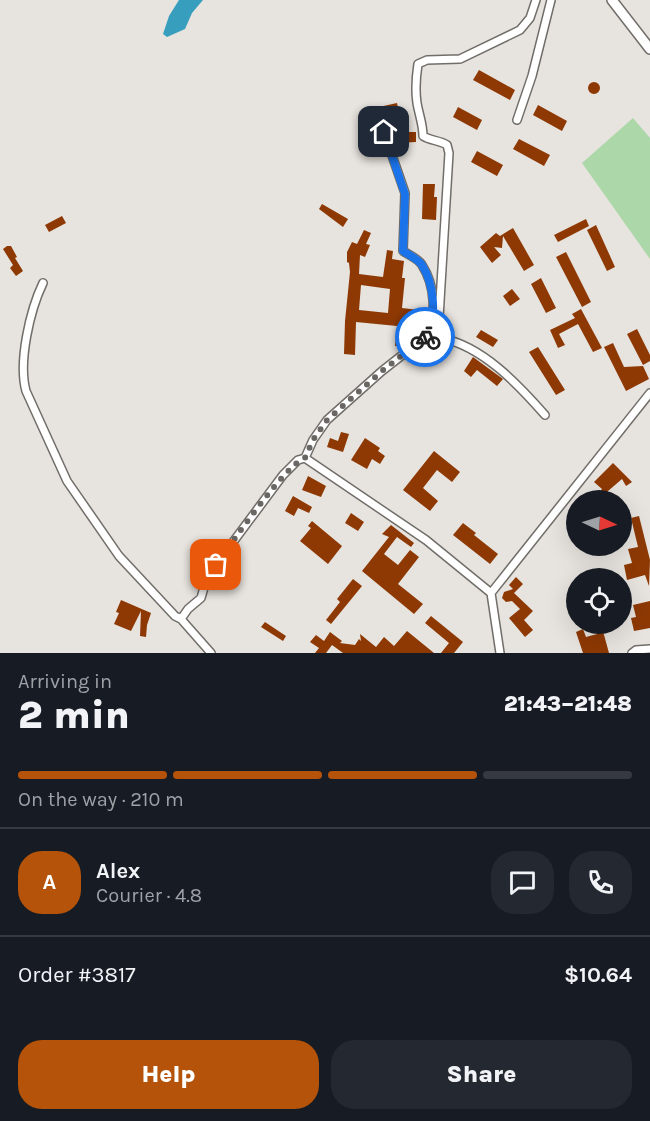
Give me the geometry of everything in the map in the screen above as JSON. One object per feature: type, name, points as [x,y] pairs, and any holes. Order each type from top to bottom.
[{"type":"main road","points":[[612,0],[650,49]]},
{"type":"street","points":[[536,0],[530,18],[520,30],[459,59],[427,60],[418,64],[416,83],[423,136],[447,145],[449,153],[438,334],[441,338],[462,343],[495,366],[545,415]]},
{"type":"street","points":[[517,120],[532,76],[551,0]]},
{"type":"street","points":[[305,458],[313,440],[327,420],[382,371],[424,338],[431,326],[433,291],[422,263],[403,251],[405,194],[384,132]]},
{"type":"street","points":[[43,283],[30,313],[23,376],[26,391],[67,481],[119,556],[140,581],[175,616],[181,619],[210,653]]},
{"type":"street","points":[[491,593],[650,393]]},
{"type":"street","points":[[305,458],[426,540],[491,593],[500,653]]},
{"type":"street","points":[[181,619],[188,609],[201,598],[207,577],[283,475],[298,460],[305,458]]},
{"type":"street","points":[[632,653],[636,650],[650,649]]},
{"type":"green space","points":[[633,118],[650,138],[650,259],[582,163]]},
{"type":"water","points":[[179,0],[203,0],[192,13],[185,29],[167,37],[163,34],[169,16]]},
{"type":"building","points":[[479,70],[515,90],[510,100],[473,80]]},
{"type":"building","points":[[596,82],[600,88],[596,94],[592,94],[588,86]]},
{"type":"building","points":[[397,103],[399,113],[381,117],[379,107]]},
{"type":"building","points":[[538,105],[567,121],[562,131],[533,115]]},
{"type":"building","points":[[458,107],[482,120],[477,130],[453,117]]},
{"type":"building","points":[[393,132],[416,132],[416,142],[394,143]]},
{"type":"building","points":[[519,139],[550,155],[544,166],[513,149]]},
{"type":"building","points":[[477,151],[503,165],[497,176],[471,162]]},
{"type":"building","points":[[423,184],[435,184],[436,220],[422,219]]},
{"type":"building","points":[[322,204],[348,219],[343,227],[319,209]]},
{"type":"building","points":[[62,216],[66,223],[49,232],[45,225]]},
{"type":"building","points":[[586,219],[589,226],[558,242],[554,235]]},
{"type":"building","points":[[596,225],[615,267],[607,271],[587,230]]},
{"type":"building","points":[[513,228],[534,265],[524,271],[503,236],[502,248],[494,247],[501,255],[492,263],[480,247],[496,233],[500,236]]},
{"type":"building","points":[[364,230],[371,233],[366,244],[370,245],[365,257],[360,255],[359,274],[383,277],[387,250],[393,251],[392,259],[404,261],[402,308],[427,311],[425,323],[405,321],[404,333],[402,333],[403,346],[395,346],[397,326],[356,322],[355,355],[344,354],[350,272],[347,252],[352,242],[357,244]],"holes":[[[361,285],[390,289],[388,313],[359,310]]]},
{"type":"building","points":[[11,246],[23,271],[16,276],[10,268],[13,265],[3,249]]},
{"type":"building","points":[[566,252],[591,302],[582,307],[556,257]]},
{"type":"building","points":[[541,278],[556,308],[546,313],[531,284]]},
{"type":"building","points":[[512,289],[520,299],[510,306],[503,296]]},
{"type":"building","points":[[581,309],[602,348],[593,352],[578,324],[559,334],[565,345],[558,348],[550,330],[575,318],[572,314]]},
{"type":"building","points":[[637,329],[650,355],[650,361],[643,365],[627,334]]},
{"type":"building","points":[[481,330],[498,340],[493,347],[476,337]]},
{"type":"building","points":[[613,343],[624,367],[643,366],[649,379],[626,391],[604,347]]},
{"type":"building","points":[[538,347],[565,390],[556,395],[529,352]]},
{"type":"building","points":[[473,357],[503,379],[497,386],[477,370],[471,377],[464,371]]},
{"type":"building","points":[[341,432],[349,434],[343,452],[327,447],[330,438],[338,441]]},
{"type":"building","points":[[365,438],[380,448],[378,451],[385,456],[380,464],[372,459],[367,469],[351,460]]},
{"type":"building","points":[[434,451],[460,472],[452,482],[437,470],[423,488],[438,501],[430,511],[403,490]]},
{"type":"building","points":[[613,463],[632,482],[626,486],[622,479],[609,490],[601,490],[594,482]]},
{"type":"building","points":[[308,476],[326,486],[321,497],[302,490]]},
{"type":"building","points":[[293,496],[312,507],[309,513],[298,508],[294,516],[285,511]]},
{"type":"building","points":[[351,513],[364,522],[358,531],[345,523]]},
{"type":"building","points":[[639,516],[650,560],[649,586],[645,575],[632,579],[632,568],[625,568],[624,565],[632,563],[630,556],[632,556],[632,548],[638,547],[632,518]]},
{"type":"building","points":[[312,521],[342,546],[328,564],[300,541],[311,528],[308,526]]},
{"type":"building","points":[[463,523],[498,554],[490,564],[453,535]]},
{"type":"building","points":[[391,525],[414,543],[411,547],[397,537],[384,554],[398,565],[410,550],[419,557],[398,584],[423,604],[414,614],[362,571],[389,537],[382,534]]},
{"type":"building","points":[[516,577],[523,584],[514,593],[533,611],[524,620],[533,630],[525,637],[509,618],[520,609],[512,601],[506,602],[502,598],[504,592],[513,589],[509,585]]},
{"type":"building","points":[[353,579],[362,586],[331,624],[326,620],[340,602],[337,599]]},
{"type":"building","points":[[121,600],[151,613],[146,637],[140,636],[141,611],[131,631],[114,624]]},
{"type":"building","points":[[650,601],[650,628],[634,631],[632,618],[636,617],[633,605]]},
{"type":"building","points":[[431,616],[463,642],[454,653],[441,653],[449,643],[425,623]]},
{"type":"building","points":[[265,622],[286,636],[283,641],[261,627]]},
{"type":"building","points":[[407,631],[434,653],[343,653],[332,645],[326,653],[315,653],[319,648],[310,642],[316,635],[324,641],[330,632],[342,641],[340,643],[355,645],[359,639],[361,641],[360,634],[376,647],[384,637],[394,646]]},
{"type":"building","points":[[577,634],[585,634],[586,637],[604,634],[609,653],[583,653]]},
{"type":"way so far","points":[[216,565],[283,475],[298,460],[305,458],[313,440],[327,420],[382,371],[425,337]]},
{"type":"route","points":[[384,132],[405,194],[403,251],[422,263],[433,291],[431,326],[425,337]]}]
